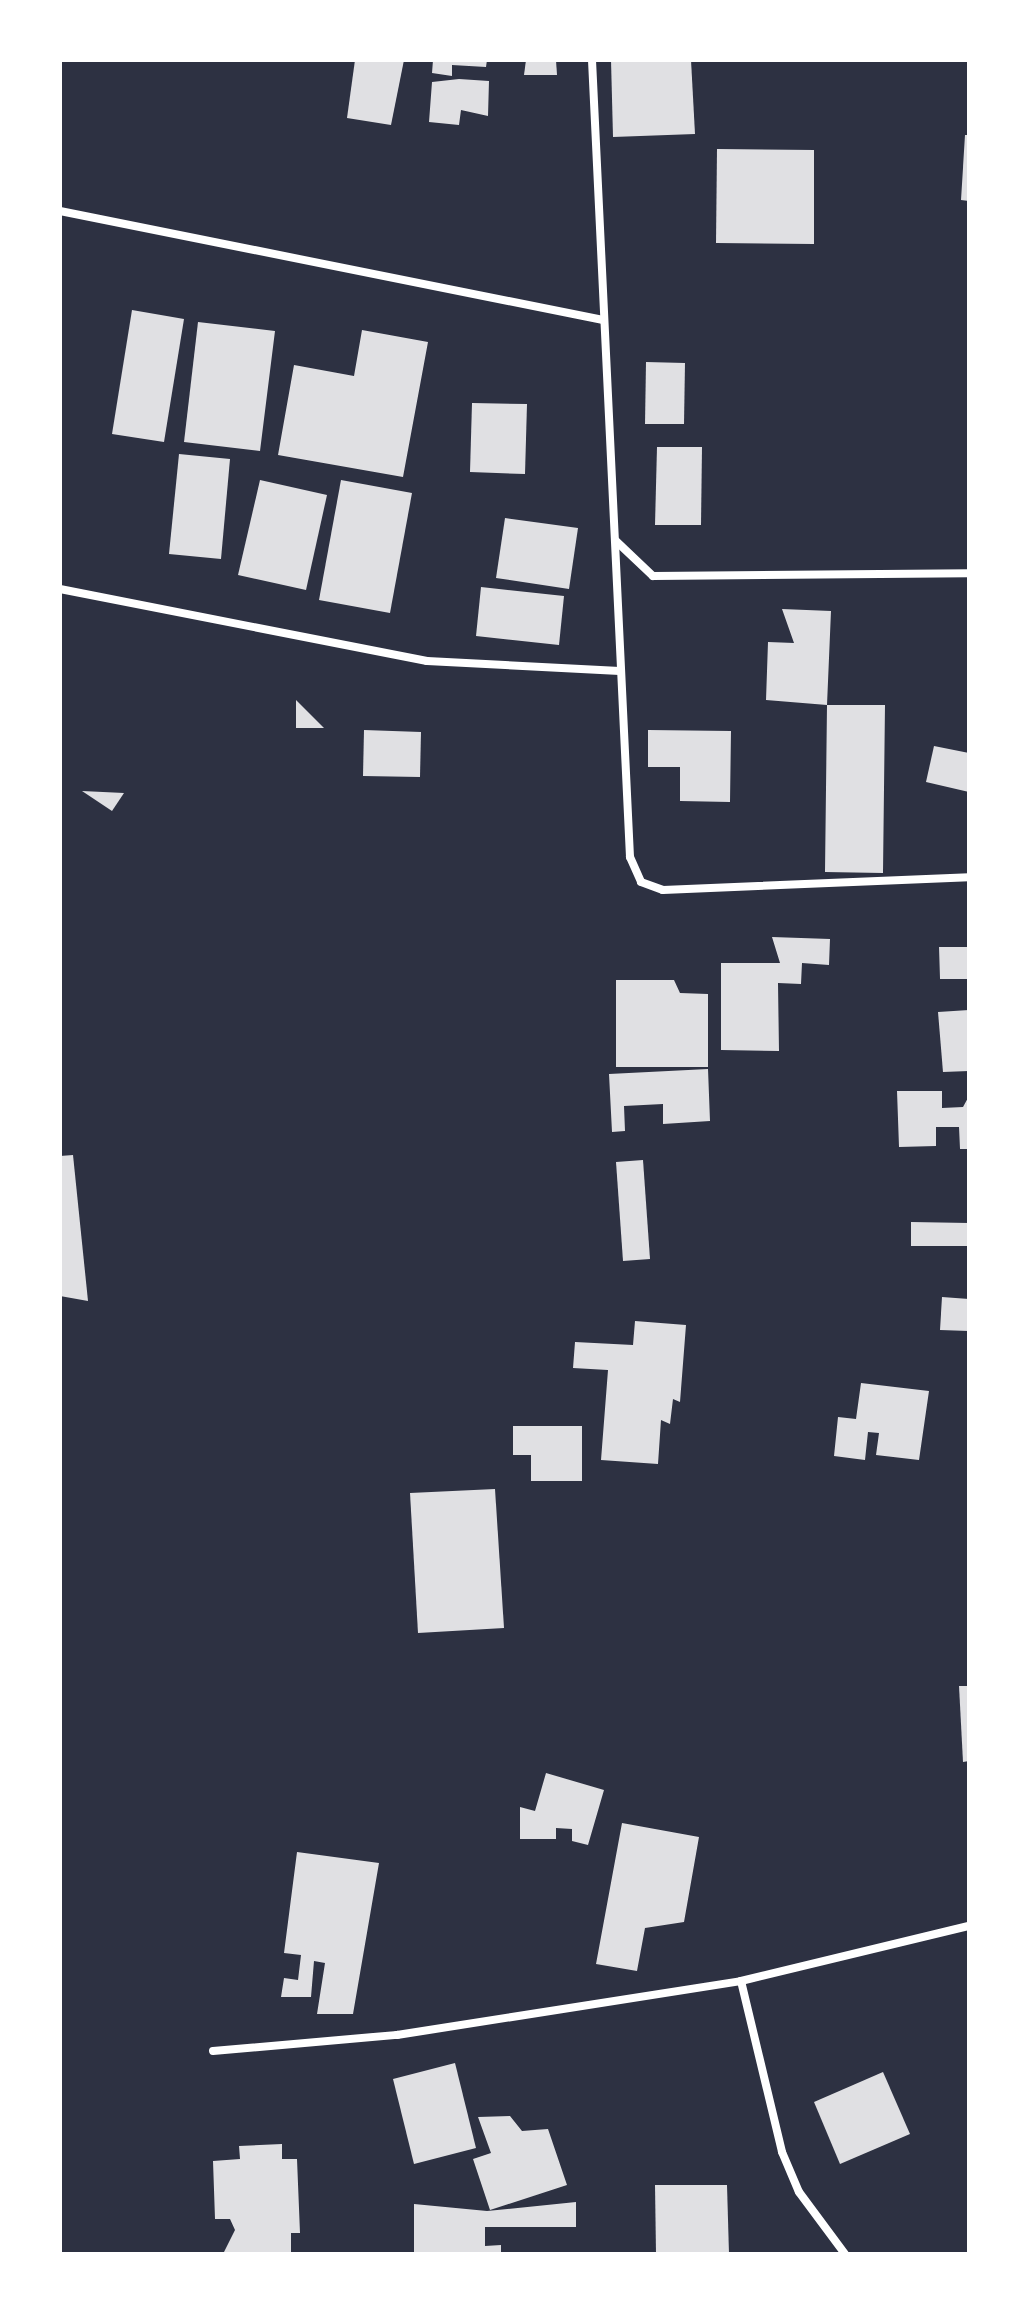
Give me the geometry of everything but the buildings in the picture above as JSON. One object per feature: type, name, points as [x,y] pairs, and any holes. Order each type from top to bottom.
[{"type":"street","points":[[592,60],[630,857],[641,882],[663,890],[969,877]]},
{"type":"street","points":[[60,211],[603,320]]},
{"type":"street","points":[[616,540],[653,576],[969,573]]},
{"type":"street","points":[[60,589],[427,661],[620,671]]},
{"type":"street","points":[[213,2051],[397,2035],[741,1981],[969,1926]]},
{"type":"street","points":[[741,1981],[782,2152],[799,2192],[845,2254]]}]
